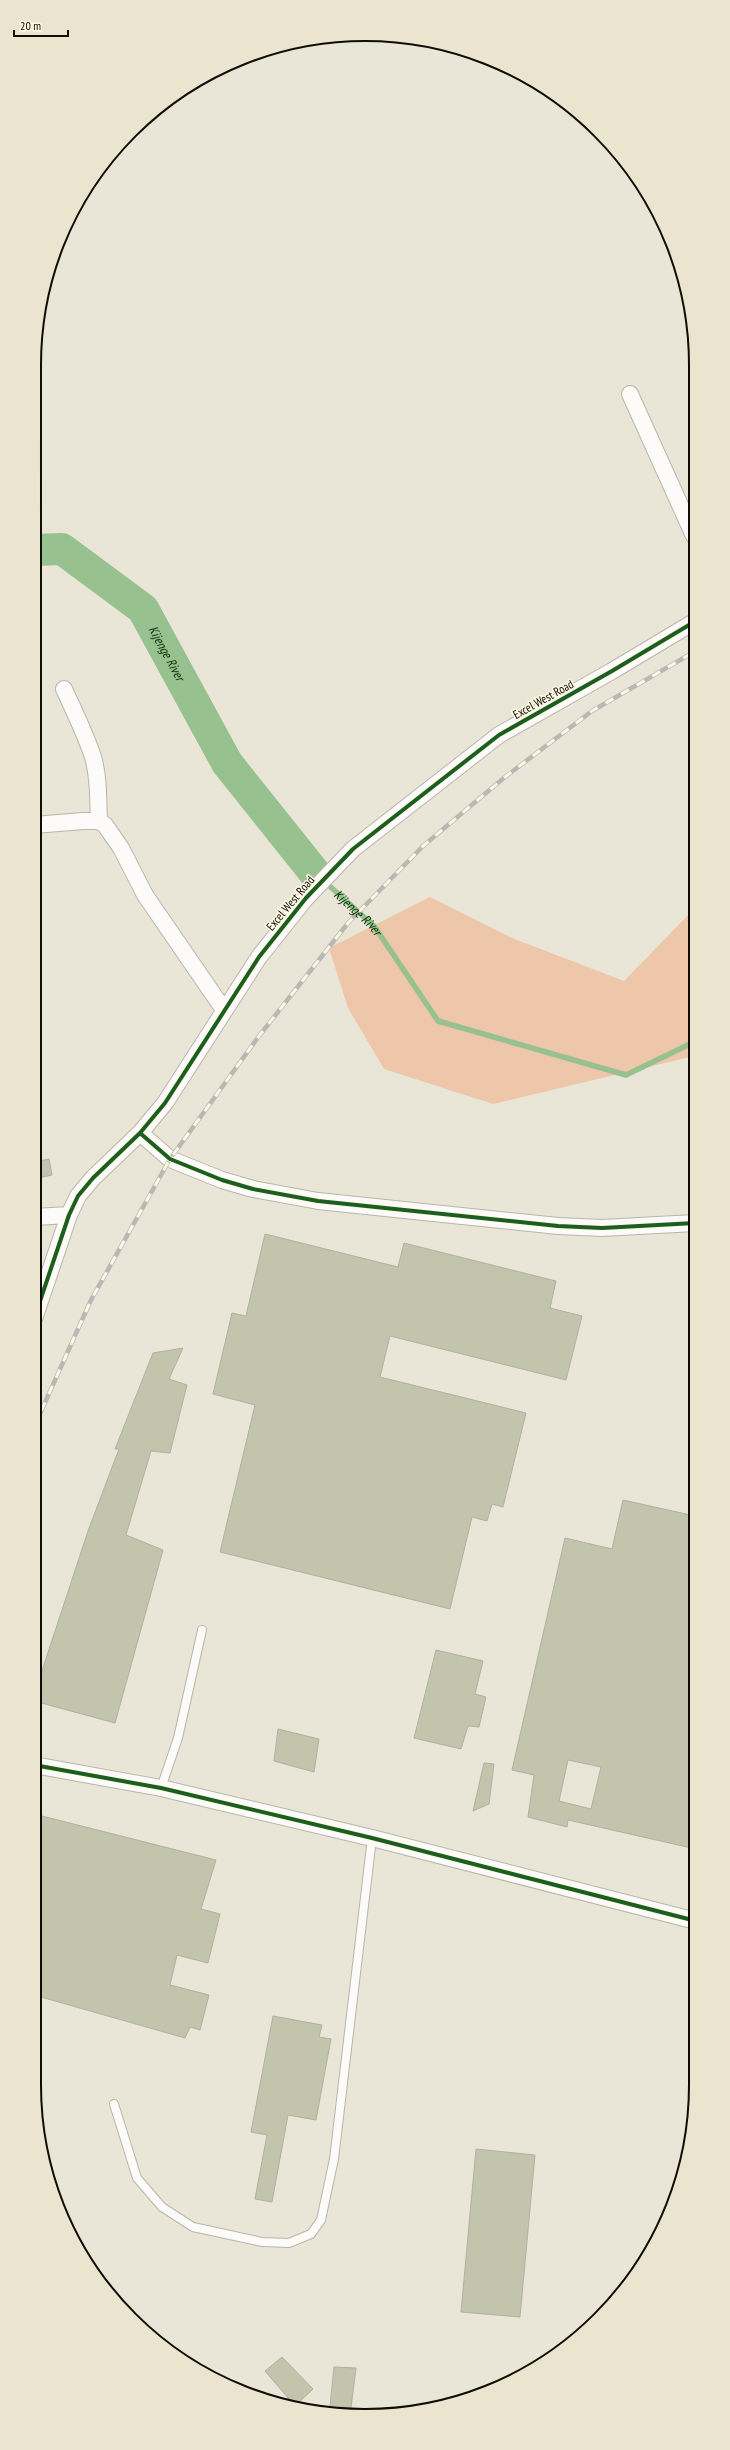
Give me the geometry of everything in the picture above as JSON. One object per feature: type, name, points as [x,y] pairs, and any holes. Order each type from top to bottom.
[{"type":"street","points":[[630,394],[689,525]]},
{"type":"street","name":"Excel West Road","points":[[41,1297],[69,1215],[78,1196],[93,1178],[140,1133],[165,1103],[259,957],[306,898],[353,849],[499,735],[612,671],[689,625]]},
{"type":"street","points":[[64,689],[84,732],[93,758],[98,785],[99,821]]},
{"type":"street","points":[[41,825],[99,821],[106,825],[121,848],[145,896],[224,1010]]},
{"type":"street","points":[[140,1133],[170,1159],[222,1180],[253,1189],[318,1201],[558,1226],[602,1228],[689,1223]]},
{"type":"street","points":[[41,1217],[69,1215]]},
{"type":"street","points":[[41,1766],[161,1788],[372,1838],[689,1919]]},
{"type":"lane","points":[[161,1788],[178,1738],[202,1630]]},
{"type":"lane","points":[[114,2104],[137,2178],[162,2207],[193,2227],[262,2242],[289,2243],[310,2234],[321,2220],[334,2159],[372,1838]]},
{"type":"shaded area","points":[[430,897],[512,938],[624,981],[689,914],[689,1057],[493,1104],[384,1069],[348,1008],[329,948]]},
{"type":"building","points":[[49,1159],[52,1175],[41,1177],[41,1161]]},
{"type":"building","points":[[265,1234],[398,1267],[404,1243],[556,1281],[550,1308],[582,1316],[566,1380],[390,1336],[380,1377],[526,1413],[503,1507],[492,1504],[487,1521],[472,1517],[450,1609],[220,1552],[255,1405],[213,1394],[232,1313],[246,1316]]},
{"type":"building","points":[[183,1348],[169,1379],[187,1385],[170,1453],[151,1451],[126,1535],[163,1550],[115,1723],[41,1703],[41,1674],[88,1531],[119,1449],[115,1449],[153,1353]]},
{"type":"building","points":[[623,1500],[689,1515],[689,1847],[568,1820],[567,1827],[528,1817],[534,1775],[512,1770],[565,1538],[612,1549]],"holes":[[[568,1760],[601,1767],[591,1809],[559,1801]]]},
{"type":"building","points":[[436,1650],[483,1661],[475,1694],[486,1697],[479,1727],[468,1726],[461,1749],[414,1738]]},
{"type":"building","points":[[278,1729],[319,1739],[314,1772],[274,1761]]},
{"type":"building","points":[[484,1763],[494,1764],[489,1804],[473,1811]]},
{"type":"building","points":[[41,1816],[216,1860],[201,1909],[220,1914],[208,1963],[177,1955],[170,1985],[209,1995],[200,2030],[190,2027],[185,2038],[41,1997]]},
{"type":"building","points":[[273,2016],[322,2025],[319,2037],[331,2039],[316,2120],[288,2115],[272,2202],[255,2199],[267,2135],[251,2132]]},
{"type":"building","points":[[476,2149],[535,2155],[520,2317],[461,2312]]},
{"type":"building","points":[[282,2357],[313,2389],[299,2402],[290,2400],[265,2371]]},
{"type":"building","points":[[334,2367],[356,2368],[351,2408],[330,2406]]},
{"type":"waterway","name":"Kijenge River","points":[[41,550],[62,549],[143,609],[227,763],[314,872]]},
{"type":"waterway","name":"Kijenge River","points":[[314,872],[374,926],[438,1021],[626,1075],[689,1044]]},
{"type":"railway","points":[[41,1411],[91,1300],[170,1159],[259,1036],[348,923],[423,846],[505,777],[592,711],[689,655]]},
{"type":"cycle path","points":[[41,1298],[69,1215],[78,1196],[93,1178],[140,1133],[165,1103],[259,957],[306,898],[353,849],[499,735],[612,671],[689,625]]},
{"type":"cycle path","points":[[140,1133],[170,1159],[222,1180],[253,1189],[318,1201],[558,1226],[602,1228],[689,1223]]},
{"type":"cycle path","points":[[41,1766],[161,1788],[372,1838],[689,1919]]}]
